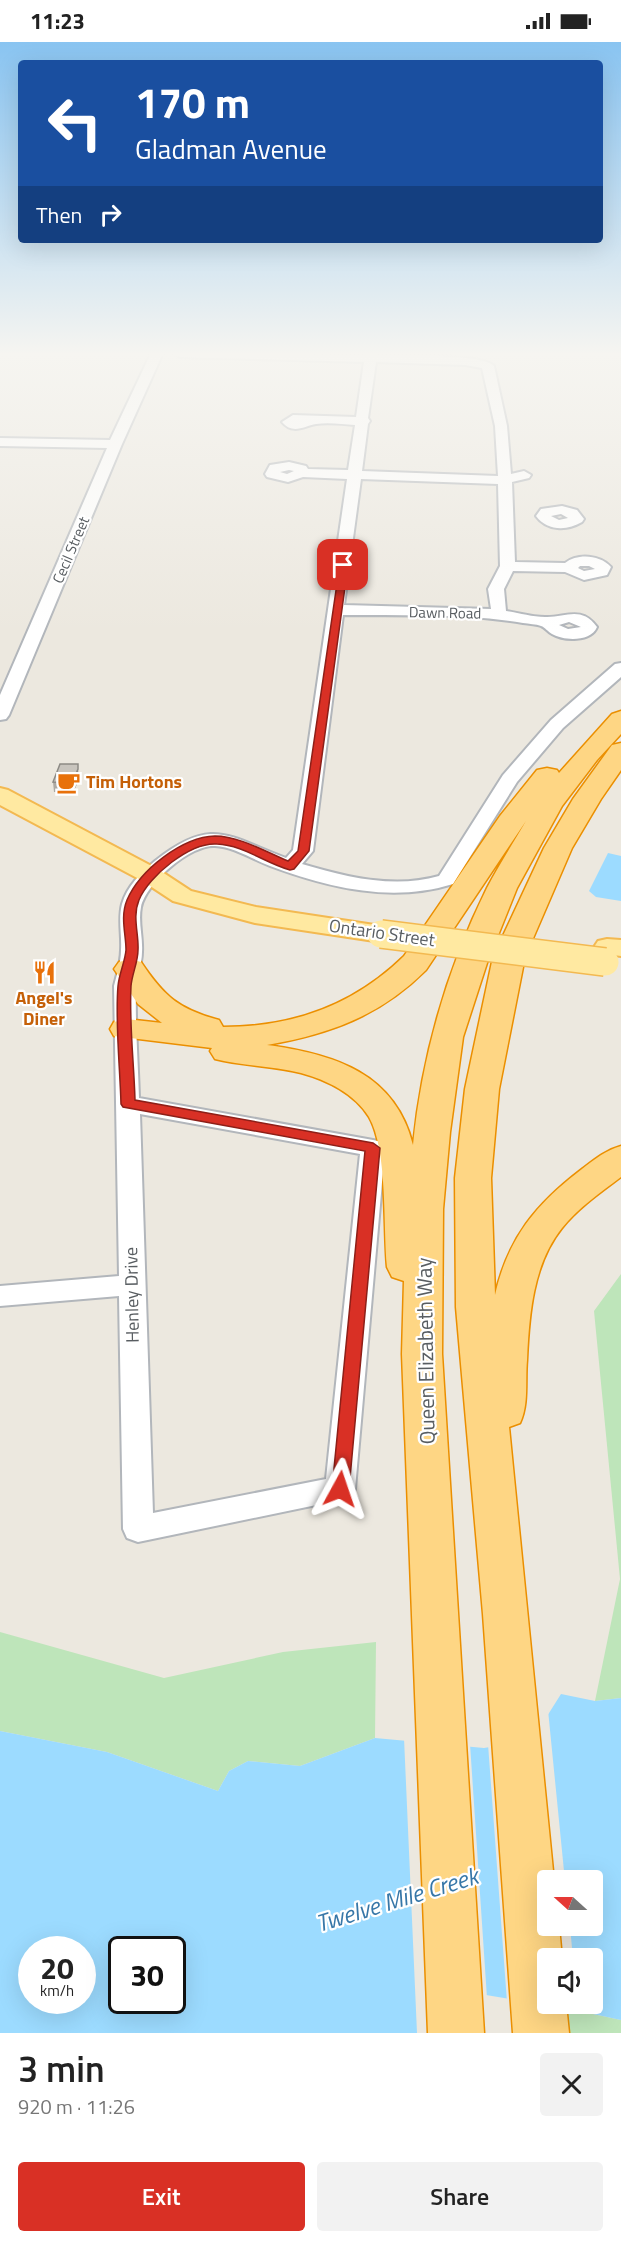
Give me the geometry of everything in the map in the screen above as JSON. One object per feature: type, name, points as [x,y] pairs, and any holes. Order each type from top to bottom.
[{"type":"highway","points":[[127,1035],[241,1037],[284,1031],[340,1016],[368,1003],[401,978],[426,948],[534,790],[568,753],[621,703]]},
{"type":"highway","name":"Queen Elizabeth Way","points":[[456,2033],[422,1354],[425,1209],[430,1154],[451,1027],[471,963],[502,888],[549,804],[588,754],[621,719]]},
{"type":"highway","points":[[541,2033],[506,1614],[476,1307],[473,1178],[482,1089],[509,957],[558,848],[587,799],[621,751]]},
{"type":"highway","points":[[130,969],[149,997],[178,1017],[200,1026],[228,1031],[284,1031]]},
{"type":"highway","points":[[127,1035],[297,1060],[324,1068],[350,1080],[369,1094],[384,1112],[395,1142],[405,1262],[422,1354]]},
{"type":"highway","points":[[506,1614],[505,1366],[512,1308],[529,1248],[549,1218],[621,1158]]},
{"type":"main road","name":"Ontario Street","points":[[0,795],[150,875],[182,896],[255,915],[384,926],[613,955]]},
{"type":"street","name":"Cecil Street","points":[[0,715],[114,446]]},
{"type":"street","points":[[290,866],[303,851],[360,446]]},
{"type":"street","points":[[499,614],[496,589],[508,566],[502,446]]},
{"type":"street","points":[[302,473],[505,480],[524,475]]},
{"type":"street","points":[[506,516],[543,516]]},
{"type":"street","points":[[508,566],[569,567]]},
{"type":"street","name":"Dawn Road","points":[[337,610],[499,614],[552,623]]},
{"type":"street","name":"Henley Drive","points":[[128,1104],[373,1148],[340,1489],[138,1529],[125,986],[132,950],[129,925],[133,901],[150,875],[190,844],[215,840],[233,843],[314,876],[406,887],[432,886],[446,880],[510,778],[557,724],[621,668]]},
{"type":"street","points":[[0,1296],[131,1285]]},
{"type":"green space","points":[[621,1274],[621,1698],[595,1701],[620,1579],[594,1311]]},
{"type":"green space","points":[[0,1632],[164,1678],[283,1652],[376,1642],[375,1738],[300,1766],[248,1761],[229,1771],[218,1791],[107,1752],[0,1731]]},
{"type":"green space","points":[[566,2014],[593,2014],[621,2020],[621,2033],[570,2033]]},
{"type":"water","points":[[608,853],[621,856],[621,901],[596,897],[589,891]]},
{"type":"water","name":"Twelve Mile Creek","points":[[561,1694],[595,1701],[621,1698],[621,2020],[593,2014],[603,2014],[603,1948],[537,1948],[537,2003],[456,1990],[442,2033],[0,2033],[0,1731],[107,1752],[218,1791],[229,1771],[248,1761],[300,1766],[375,1738],[484,1748],[532,1740]]},
{"type":"pier","points":[[548,1710],[564,1870],[537,1870],[537,1936],[571,1936],[572,1948],[537,1948],[537,2007],[507,2002],[488,1744],[530,1737]]},
{"type":"pier","points":[[404,1738],[470,1744],[487,1998],[458,1994],[446,2033],[417,2033]]},
{"type":"building","points":[[60,764],[78,764],[72,783],[53,782]]},
{"type":"place","name":"Tim Hortons","points":[[68,782]]},
{"type":"place","name":"Angel's Diner","points":[[44,972]]},
{"type":"route","points":[[340,1489],[373,1148],[128,1104],[125,986],[132,950],[129,925],[133,901],[150,875],[178,852],[190,844],[215,840],[233,843],[290,866],[303,851],[343,565]]}]
